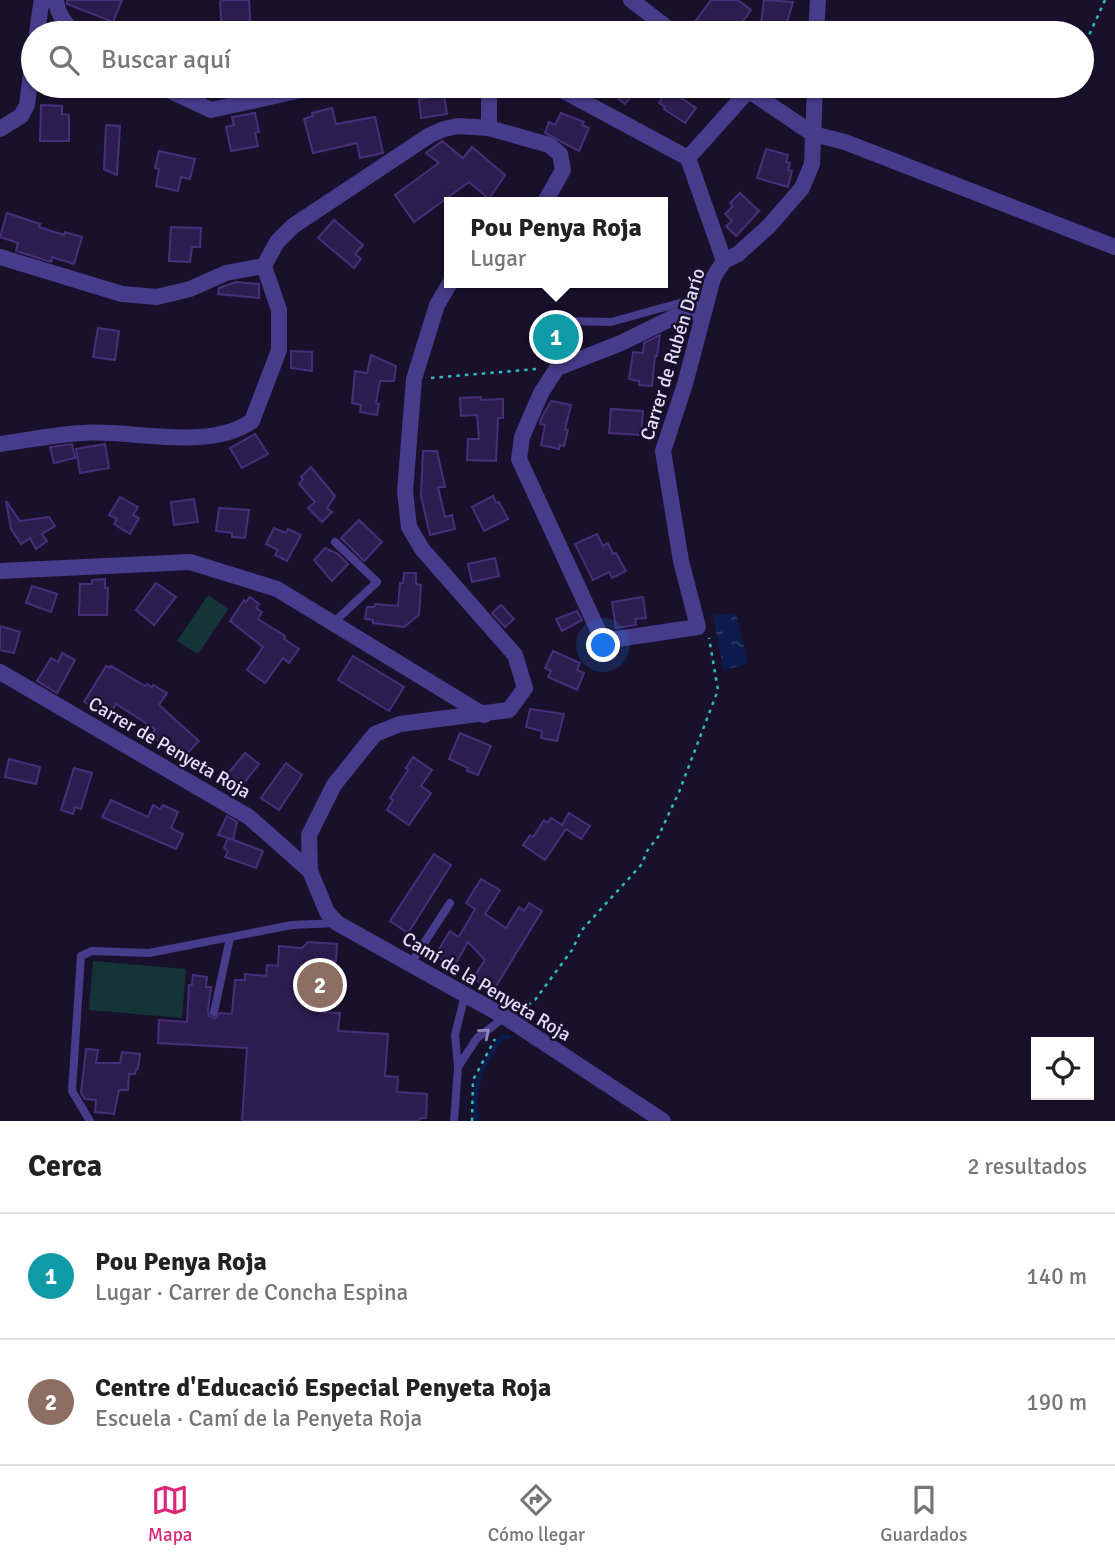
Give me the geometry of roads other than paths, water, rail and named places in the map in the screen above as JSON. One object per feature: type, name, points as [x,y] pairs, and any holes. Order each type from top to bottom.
[{"type":"street","points":[[39,21],[41,4],[47,0]]},
{"type":"street","points":[[56,0],[56,8],[64,21]]},
{"type":"street","points":[[631,0],[658,21]]},
{"type":"street","points":[[817,21],[818,0]]},
{"type":"street","points":[[0,129],[21,116],[28,98]]},
{"type":"street","points":[[186,98],[211,110],[265,98]]},
{"type":"street","points":[[489,98],[489,128]]},
{"type":"street","points":[[577,98],[688,158],[724,261]]},
{"type":"street","points":[[688,158],[737,98]]},
{"type":"street","points":[[760,98],[813,134],[845,142],[1115,247]]},
{"type":"street","name":"Carrer de Rubén Darío","points":[[705,309],[674,317],[621,343],[557,368],[541,393],[522,438],[519,459],[603,641],[698,627],[681,561],[663,450],[685,384],[705,309],[713,278],[724,261],[738,254],[769,226],[802,188],[812,164],[814,98]]},
{"type":"street","points":[[0,444],[83,433],[169,438],[214,435],[242,428],[253,421],[279,350],[279,310],[264,266],[277,242],[293,226],[430,135],[458,126],[489,128],[549,145],[560,154],[563,170],[548,197]]},
{"type":"street","points":[[0,257],[122,295],[157,297],[190,289],[226,273],[264,266]]},
{"type":"street","points":[[310,870],[309,835],[334,785],[374,734],[400,724],[509,710],[525,688],[515,655],[422,549],[409,527],[405,491],[414,379],[437,305],[447,288]]},
{"type":"street","points":[[0,571],[190,562],[276,589],[484,715]]},
{"type":"street","name":"Carrer de Penyeta Roja","points":[[0,672],[249,817],[310,870]]},
{"type":"street","name":"Camí de la Penyeta Roja","points":[[310,870],[327,912],[337,923],[505,1017],[663,1121]]},
{"type":"lane","points":[[569,321],[611,321],[687,301],[705,309]]},
{"type":"lane","points":[[333,624],[377,582],[335,542]]},
{"type":"lane","points":[[410,965],[450,903]]},
{"type":"lane","points":[[90,1121],[72,1091],[81,956],[92,951],[149,953],[292,925],[337,923]]},
{"type":"lane","points":[[215,1012],[230,938]]},
{"type":"lane","points":[[454,1121],[458,1067],[455,1035],[465,995]]},
{"type":"lane","points":[[458,1067],[477,1038],[505,1017]]},
{"type":"water","points":[[736,614],[748,663],[724,671],[713,615]]},
{"type":"waterway","points":[[477,1121],[475,1098],[480,1077],[502,1037],[509,1037]]},
{"type":"place","name":"Pou Penya Roja","points":[[556,337]]},
{"type":"place","name":"Centre d'Educació Especial Penyeta Roja","points":[[320,985]]}]
